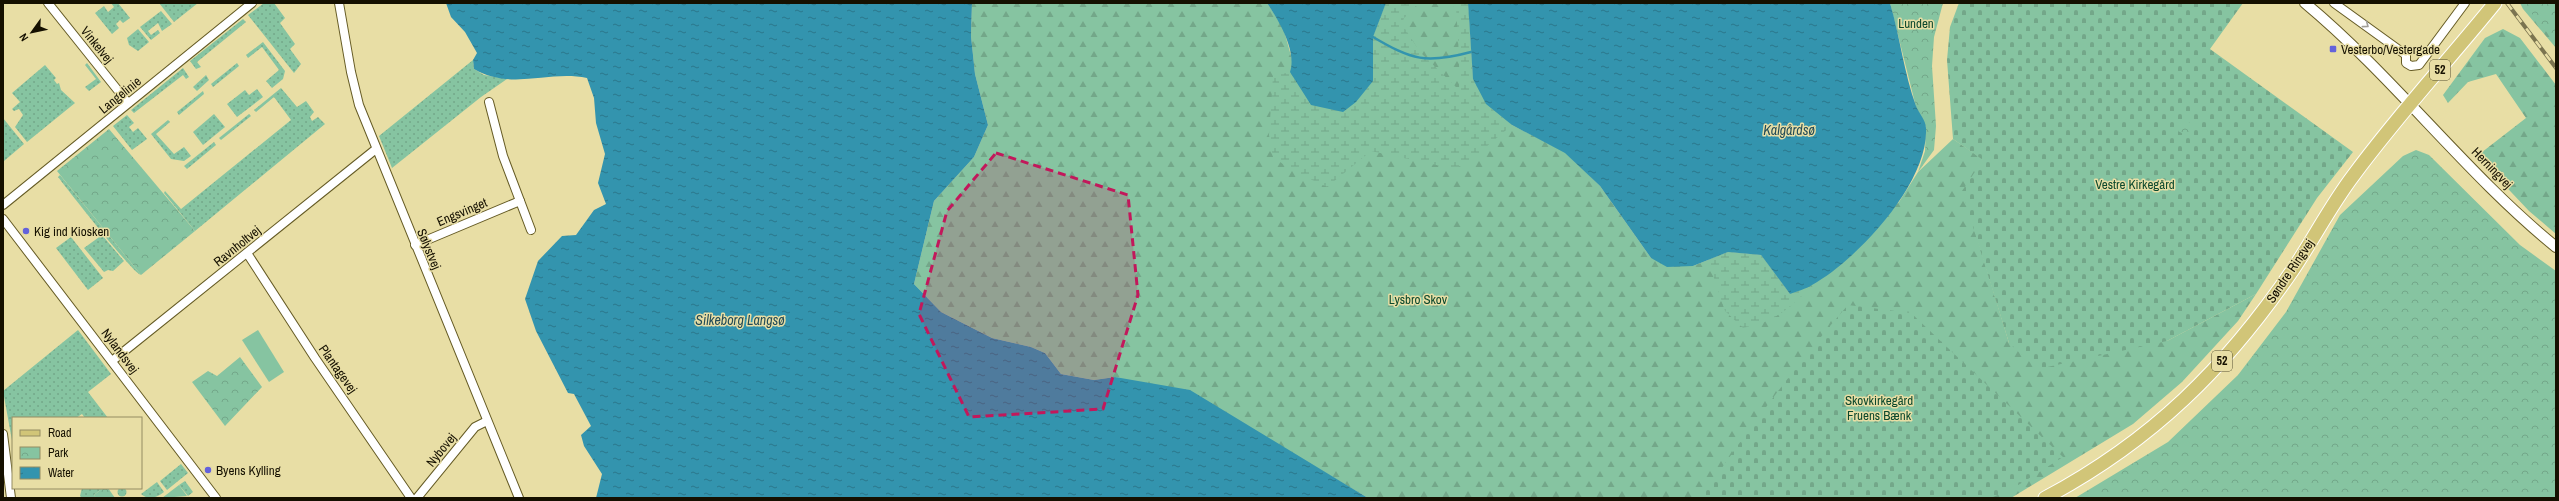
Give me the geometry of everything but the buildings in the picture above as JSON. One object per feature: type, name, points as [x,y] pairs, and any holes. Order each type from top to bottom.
[{"type":"main road","name":"Søndre Ringvej","points":[[2044,498],[2093,470],[2140,438],[2181,404],[2223,360],[2258,319],[2295,267],[2352,177],[2492,7]]},
{"type":"street","name":"Langelinie","points":[[3,204],[252,3]]},
{"type":"street","name":"Sølystvej","points":[[339,3],[359,105],[487,421],[520,498]]},
{"type":"street","name":"Herningvej","points":[[2305,3],[2359,50],[2517,212],[2556,247]]},
{"type":"street","points":[[2334,3],[2406,56],[2406,63],[2411,66],[2419,65],[2465,3]]},
{"type":"street","name":"Vinkelvej","points":[[50,4],[128,103]]},
{"type":"street","points":[[489,102],[503,156],[531,230]]},
{"type":"street","name":"Ravnholtvej","points":[[112,360],[376,149]]},
{"type":"street","name":"Engsvinget","points":[[415,245],[520,201]]},
{"type":"street","name":"Nylandsvej","points":[[3,219],[216,498]]},
{"type":"street","name":"Plantagevej","points":[[247,253],[315,358],[411,498]]},
{"type":"street","name":"Nybovej","points":[[417,498],[475,427],[487,421]]},
{"type":"street","points":[[3,434],[11,498]]},
{"type":"highlighted area","points":[[996,153],[1128,195],[1138,295],[1103,409],[969,417],[919,314],[947,211]]},
{"type":"green space","points":[[111,3],[118,3],[130,18],[123,23],[120,20],[116,24],[119,28],[112,34],[95,13],[104,6],[108,12],[114,7]]},
{"type":"green space","points":[[159,3],[198,3],[174,22]]},
{"type":"green space","points":[[264,3],[274,3],[285,18],[280,23],[295,44],[290,49],[301,64],[294,73],[248,15]]},
{"type":"green space","name":"Lysbro Skov","points":[[972,3],[1267,3],[1283,27],[1293,63],[1343,112],[1386,3],[1468,3],[1473,79],[1512,125],[1565,152],[1600,186],[1651,258],[1693,266],[1728,252],[1761,255],[1790,294],[1899,202],[1918,172],[1953,139],[1984,160],[1963,191],[2009,343],[2167,341],[2256,294],[2238,321],[2182,382],[2133,424],[2011,498],[1368,498],[1314,466],[1115,377],[1094,380],[1061,374],[1045,353],[1031,347],[992,338],[941,312],[914,284],[934,201],[974,157],[988,125],[975,74],[971,36]]},
{"type":"green space","points":[[1386,3],[1419,3],[1404,18],[1402,24],[1420,52],[1459,90],[1456,8],[1447,3],[1468,3],[1473,79],[1486,104],[1512,125],[1472,159],[1455,169],[1371,151],[1327,187],[1293,171],[1273,157],[1269,135],[1273,76],[1290,72],[1311,105],[1373,81],[1373,37]]},
{"type":"green space","name":"Lunden","points":[[1890,3],[1943,3],[1934,37],[1932,66],[1936,126],[1934,150],[1918,172],[1925,151],[1926,127],[1916,107]]},
{"type":"green space","name":"Vestre Kirkegård","points":[[1959,3],[2243,3],[2210,49],[2353,152],[2317,198],[2256,294],[2167,341],[2038,369],[2009,343],[1962,191],[1983,160],[1953,139],[1947,60],[1950,27]]},
{"type":"green space","points":[[2520,3],[2556,3],[2556,48],[2523,9]]},
{"type":"green space","points":[[2523,3],[2556,3],[2556,43]]},
{"type":"green space","points":[[161,11],[172,24],[162,31],[158,23],[148,31],[151,35],[158,30],[160,33],[151,40],[140,27]]},
{"type":"green space","points":[[243,19],[246,22],[197,62],[201,67],[196,69],[190,61]]},
{"type":"green space","points":[[138,29],[149,42],[138,51],[129,45],[127,38]]},
{"type":"green space","points":[[2503,29],[2520,38],[2556,85],[2556,234],[2529,211],[2477,156],[2526,118],[2496,74],[2468,82],[2448,103],[2443,95],[2485,38]]},
{"type":"green space","points":[[263,42],[285,71],[283,79],[272,88],[266,81],[279,70],[262,47],[248,58],[246,55]]},
{"type":"green space","points":[[473,60],[474,69],[484,75],[507,79],[481,97],[392,168],[379,136]]},
{"type":"green space","points":[[87,63],[101,82],[89,91],[85,87],[96,79],[85,65]]},
{"type":"green space","points":[[237,63],[239,66],[213,87],[211,84]]},
{"type":"green space","points":[[45,65],[56,78],[54,80],[57,84],[59,83],[61,90],[75,103],[27,142],[15,127],[23,115],[19,109],[14,111],[12,109],[20,102],[12,93]]},
{"type":"green space","points":[[183,68],[189,77],[186,79],[183,75],[134,113],[131,110]]},
{"type":"green space","points":[[206,75],[209,80],[197,91],[193,87]]},
{"type":"green space","points":[[281,88],[297,107],[306,101],[314,112],[310,117],[312,121],[318,117],[325,124],[195,231],[164,193],[165,191],[181,209],[291,120],[274,97],[256,112],[254,110]]},
{"type":"green space","points":[[257,89],[263,97],[237,117],[227,104],[245,90],[249,95]]},
{"type":"green space","points":[[203,91],[204,94],[179,115],[177,112]]},
{"type":"green space","points":[[214,114],[225,127],[203,145],[193,132]]},
{"type":"green space","points":[[249,114],[251,116],[221,140],[219,138]]},
{"type":"green space","points":[[127,115],[134,123],[129,127],[133,132],[138,128],[147,139],[132,150],[113,126]]},
{"type":"green space","points":[[3,118],[24,144],[4,161],[3,160]]},
{"type":"green space","points":[[168,120],[170,122],[156,134],[174,154],[184,147],[191,156],[184,161],[171,159],[151,134]]},
{"type":"green space","points":[[2186,120],[2194,126],[2187,136],[2178,131]]},
{"type":"green space","points":[[109,129],[195,231],[141,275],[57,171]]},
{"type":"green space","points":[[214,142],[216,145],[187,169],[184,166]]},
{"type":"green space","points":[[2416,150],[2429,155],[2520,245],[2556,271],[2556,498],[2075,498],[2168,442],[2238,375],[2286,312],[2340,215],[2403,156]]},
{"type":"green space","points":[[60,175],[141,275],[126,261],[100,230],[58,177]]},
{"type":"green space","points":[[102,235],[124,261],[113,271],[108,270],[104,272],[84,248]]},
{"type":"green space","points":[[71,237],[103,278],[88,290],[56,248]]},
{"type":"green space","points":[[1728,252],[1761,255],[1790,294],[1812,286],[1788,308],[1774,318],[1743,328],[1725,311],[1708,260]]},
{"type":"green space","name":"Skovkirkegård Fruens Bænk","points":[[1848,305],[1911,313],[2063,457],[2015,487],[1991,498],[1701,498],[1772,399],[1809,351]]},
{"type":"green space","points":[[78,330],[111,374],[88,392],[107,417],[84,417],[82,414],[78,417],[12,417],[12,440],[3,391]]},
{"type":"green space","points":[[258,330],[284,372],[269,382],[242,340]]},
{"type":"green space","points":[[240,357],[262,387],[225,426],[192,382],[208,371],[217,376]]},
{"type":"green space","points":[[181,464],[188,473],[167,490],[160,481]]},
{"type":"green space","points":[[185,481],[193,492],[188,496],[179,485]]},
{"type":"green space","points":[[157,482],[164,492],[152,498],[141,494]]},
{"type":"green space","points":[[179,485],[187,496],[162,498]]},
{"type":"green space","points":[[82,489],[102,489],[94,495],[96,498],[82,498],[80,496]]},
{"type":"green space","points":[[102,489],[109,489],[115,498],[96,498],[94,495]]},
{"type":"green space","points":[[119,489],[126,490],[126,494],[124,496],[120,496],[118,494]]},
{"type":"water","name":"Silkeborg Langsø","points":[[446,3],[972,3],[971,36],[975,74],[988,125],[974,157],[934,201],[914,284],[941,312],[992,338],[1031,347],[1045,353],[1061,374],[1094,380],[1115,377],[1190,390],[1368,498],[596,498],[602,474],[584,446],[581,435],[591,426],[574,394],[568,393],[536,331],[525,299],[538,261],[562,236],[576,235],[594,210],[606,204],[598,183],[605,154],[596,123],[594,98],[587,78],[558,76],[530,79],[502,79],[474,69],[473,60],[477,53],[465,32],[451,17]]},
{"type":"water","points":[[1267,3],[1386,3],[1373,37],[1373,81],[1356,102],[1343,112],[1311,105],[1290,72],[1292,64],[1291,55],[1286,36]]},
{"type":"water","name":"Kalgårdsø","points":[[1468,3],[1890,3],[1912,93],[1916,106],[1926,125],[1924,150],[1916,172],[1903,195],[1887,218],[1869,239],[1849,258],[1807,288],[1790,294],[1761,255],[1728,252],[1693,266],[1667,267],[1651,258],[1600,186],[1565,153],[1512,125],[1486,104],[1473,79]]},
{"type":"waterway","points":[[1373,37],[1398,51],[1420,58],[1442,58],[1471,52]]},
{"type":"railway","points":[[2507,3],[2556,68]]},
{"type":"place","name":"Vesterbo/Vestergade","points":[[2333,49]]},
{"type":"place","name":"Kig ind Kiosken","points":[[26,231]]},
{"type":"place","name":"Byens Kylling","points":[[208,470]]}]
